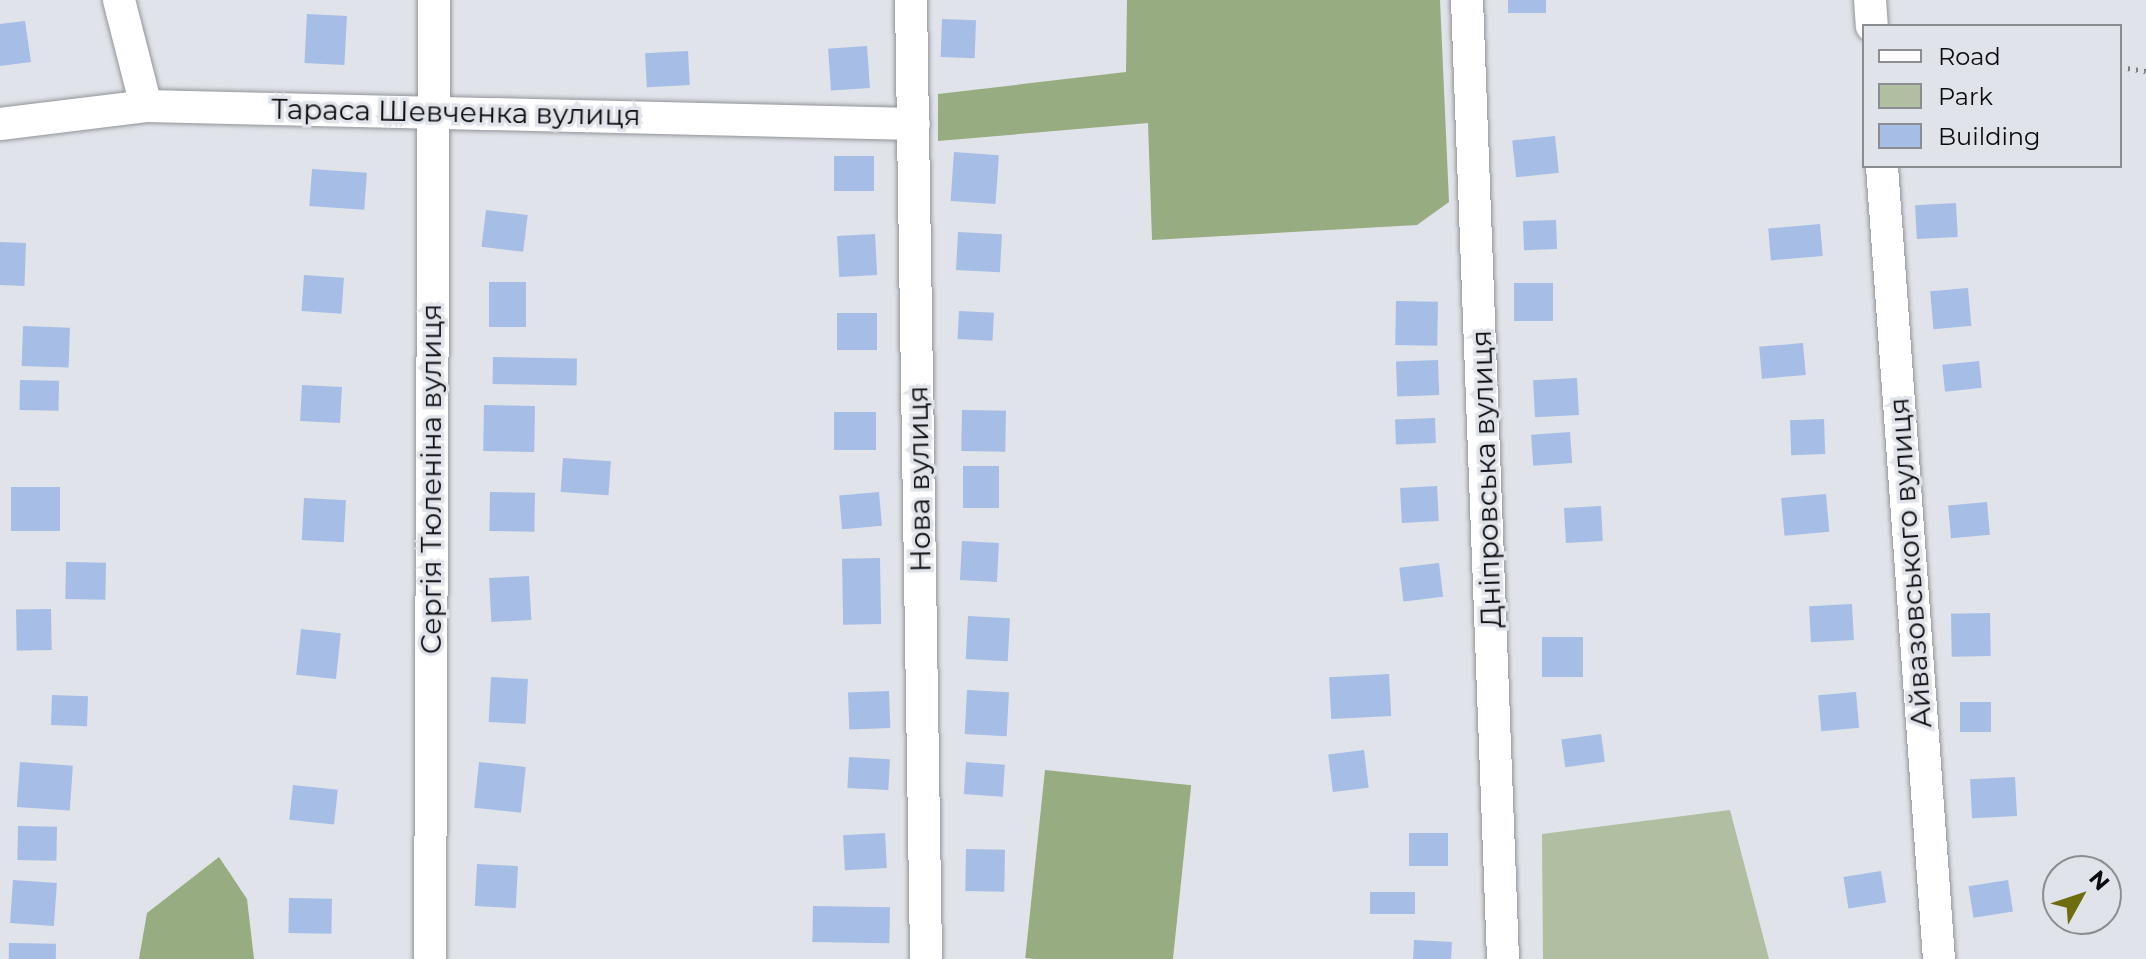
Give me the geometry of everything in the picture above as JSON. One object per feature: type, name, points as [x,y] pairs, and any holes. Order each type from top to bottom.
[{"type":"street","points":[[119,0],[146,106]]},
{"type":"street","name":"Сергія Тюленіна вулиця","points":[[430,959],[434,0]]},
{"type":"street","name":"Нова вулиця","points":[[911,0],[926,959]]},
{"type":"street","name":"Дніпровська вулиця","points":[[1467,0],[1503,959]]},
{"type":"street","points":[[1870,0],[1872,24]]},
{"type":"street","name":"Тараса Шевченка вулиця","points":[[0,124],[146,106],[432,110],[914,124]]},
{"type":"street","name":"Айвазовського вулиця","points":[[1882,168],[1939,959]]},
{"type":"path","points":[[2122,67],[2146,71]]},
{"type":"green space","points":[[1127,0],[1440,0],[1449,202],[1417,225],[1152,240],[1148,123],[938,141],[938,94],[1126,72]]},
{"type":"green space","points":[[1045,770],[1191,785],[1173,959],[1025,958]]},
{"type":"green space","points":[[1730,810],[1769,959],[1543,959],[1542,834]]},
{"type":"green space","points":[[219,857],[247,899],[254,959],[139,959],[147,913]]},
{"type":"building","points":[[1508,0],[1546,0],[1546,13],[1508,13]]},
{"type":"building","points":[[307,14],[347,16],[344,65],[304,63]]},
{"type":"building","points":[[942,19],[976,20],[975,58],[941,57]]},
{"type":"building","points":[[25,21],[31,62],[0,66],[0,24]]},
{"type":"building","points":[[867,46],[870,88],[831,91],[828,49]]},
{"type":"building","points":[[688,51],[690,85],[647,87],[645,53]]},
{"type":"building","points":[[1555,136],[1559,173],[1516,177],[1512,140]]},
{"type":"building","points":[[954,152],[999,155],[995,204],[951,201]]},
{"type":"building","points":[[834,156],[874,156],[874,191],[834,191]]},
{"type":"building","points":[[312,169],[367,173],[364,210],[309,206]]},
{"type":"building","points":[[1956,203],[1958,237],[1917,239],[1915,205]]},
{"type":"building","points":[[486,210],[528,215],[523,252],[481,247]]},
{"type":"building","points":[[1556,220],[1557,249],[1524,250],[1523,221]]},
{"type":"building","points":[[1820,224],[1823,256],[1771,260],[1768,229]]},
{"type":"building","points":[[958,232],[1002,234],[1000,272],[956,270]]},
{"type":"building","points":[[875,234],[877,275],[839,277],[837,236]]},
{"type":"building","points":[[0,242],[26,243],[24,286],[0,285]]},
{"type":"building","points":[[304,275],[344,278],[341,314],[301,311]]},
{"type":"building","points":[[489,282],[526,282],[526,327],[489,327]]},
{"type":"building","points":[[1514,283],[1553,283],[1553,321],[1514,321]]},
{"type":"building","points":[[1968,288],[1971,326],[1933,329],[1930,291]]},
{"type":"building","points":[[1396,301],[1438,302],[1437,346],[1395,345]]},
{"type":"building","points":[[959,311],[994,313],[992,341],[958,339]]},
{"type":"building","points":[[837,313],[877,313],[877,350],[837,350]]},
{"type":"building","points":[[23,326],[70,328],[69,368],[22,366]]},
{"type":"building","points":[[1803,343],[1806,375],[1762,379],[1759,347]]},
{"type":"building","points":[[493,357],[577,358],[577,385],[493,384]]},
{"type":"building","points":[[1438,360],[1439,395],[1397,396],[1396,361]]},
{"type":"building","points":[[1979,361],[1982,388],[1945,392],[1942,365]]},
{"type":"building","points":[[1577,378],[1579,415],[1535,417],[1533,380]]},
{"type":"building","points":[[20,380],[59,381],[58,411],[19,410]]},
{"type":"building","points":[[302,385],[342,387],[340,423],[300,421]]},
{"type":"building","points":[[484,405],[535,406],[534,452],[483,451]]},
{"type":"building","points":[[962,410],[1006,411],[1005,452],[961,451]]},
{"type":"building","points":[[834,412],[876,412],[876,450],[834,450]]},
{"type":"building","points":[[1435,418],[1436,443],[1396,444],[1395,419]]},
{"type":"building","points":[[1824,419],[1825,454],[1791,455],[1790,420]]},
{"type":"building","points":[[1570,432],[1572,463],[1533,466],[1531,435]]},
{"type":"building","points":[[563,458],[611,461],[609,495],[561,492]]},
{"type":"building","points":[[963,466],[999,466],[999,508],[963,508]]},
{"type":"building","points":[[1437,486],[1439,521],[1402,523],[1400,488]]},
{"type":"building","points":[[11,487],[60,487],[60,531],[11,531]]},
{"type":"building","points":[[490,492],[535,493],[534,532],[489,531]]},
{"type":"building","points":[[879,492],[882,526],[842,529],[839,495]]},
{"type":"building","points":[[1826,494],[1829,532],[1784,536],[1781,498]]},
{"type":"building","points":[[304,498],[346,500],[344,542],[302,540]]},
{"type":"building","points":[[1987,502],[1990,535],[1951,538],[1948,505]]},
{"type":"building","points":[[1601,506],[1603,541],[1566,543],[1564,508]]},
{"type":"building","points":[[962,541],[999,543],[997,582],[960,580]]},
{"type":"building","points":[[880,558],[881,624],[843,625],[842,559]]},
{"type":"building","points":[[66,562],[106,563],[105,600],[65,599]]},
{"type":"building","points":[[1439,563],[1443,597],[1403,602],[1399,568]]},
{"type":"building","points":[[529,576],[531,620],[491,622],[489,578]]},
{"type":"building","points":[[1852,604],[1854,640],[1811,642],[1809,606]]},
{"type":"building","points":[[51,609],[52,650],[17,651],[16,610]]},
{"type":"building","points":[[1990,613],[1991,656],[1952,657],[1951,614]]},
{"type":"building","points":[[968,616],[1010,618],[1008,661],[966,659]]},
{"type":"building","points":[[301,629],[341,633],[336,679],[296,675]]},
{"type":"building","points":[[1542,637],[1583,637],[1583,677],[1542,677]]},
{"type":"building","points":[[1389,674],[1391,716],[1331,719],[1329,677]]},
{"type":"building","points":[[491,677],[528,679],[526,724],[489,722]]},
{"type":"building","points":[[967,690],[1009,692],[1007,736],[965,734]]},
{"type":"building","points":[[889,691],[890,728],[849,729],[848,692]]},
{"type":"building","points":[[1856,692],[1859,728],[1821,731],[1818,695]]},
{"type":"building","points":[[52,695],[88,696],[87,726],[51,725]]},
{"type":"building","points":[[1960,702],[1991,702],[1991,732],[1960,732]]},
{"type":"building","points":[[1601,734],[1605,762],[1565,767],[1561,740]]},
{"type":"building","points":[[1364,750],[1369,788],[1333,792],[1328,754]]},
{"type":"building","points":[[849,757],[890,759],[888,790],[847,788]]},
{"type":"building","points":[[20,762],[73,766],[70,811],[17,807]]},
{"type":"building","points":[[479,762],[526,767],[521,813],[474,808]]},
{"type":"building","points":[[966,762],[1005,765],[1003,797],[964,794]]},
{"type":"building","points":[[2015,777],[2017,816],[1972,818],[1970,779]]},
{"type":"building","points":[[293,785],[338,790],[334,825],[289,820]]},
{"type":"building","points":[[18,826],[57,827],[56,861],[17,860]]},
{"type":"building","points":[[885,833],[887,868],[845,870],[843,835]]},
{"type":"building","points":[[1409,833],[1448,833],[1448,866],[1409,866]]},
{"type":"building","points":[[966,849],[1005,850],[1004,892],[965,891]]},
{"type":"building","points":[[477,864],[518,866],[516,908],[475,906]]},
{"type":"building","points":[[1881,871],[1886,903],[1848,909],[1843,877]]},
{"type":"building","points":[[13,880],[57,883],[54,926],[10,923]]},
{"type":"building","points":[[2008,880],[2013,912],[1973,918],[1968,886]]},
{"type":"building","points":[[1370,892],[1415,892],[1415,914],[1370,914]]},
{"type":"building","points":[[289,898],[332,899],[331,934],[288,933]]},
{"type":"building","points":[[813,906],[890,907],[889,943],[812,942]]},
{"type":"building","points":[[1414,940],[1452,942],[1451,959],[1413,959]]},
{"type":"building","points":[[9,943],[56,944],[56,959],[9,959]]}]
